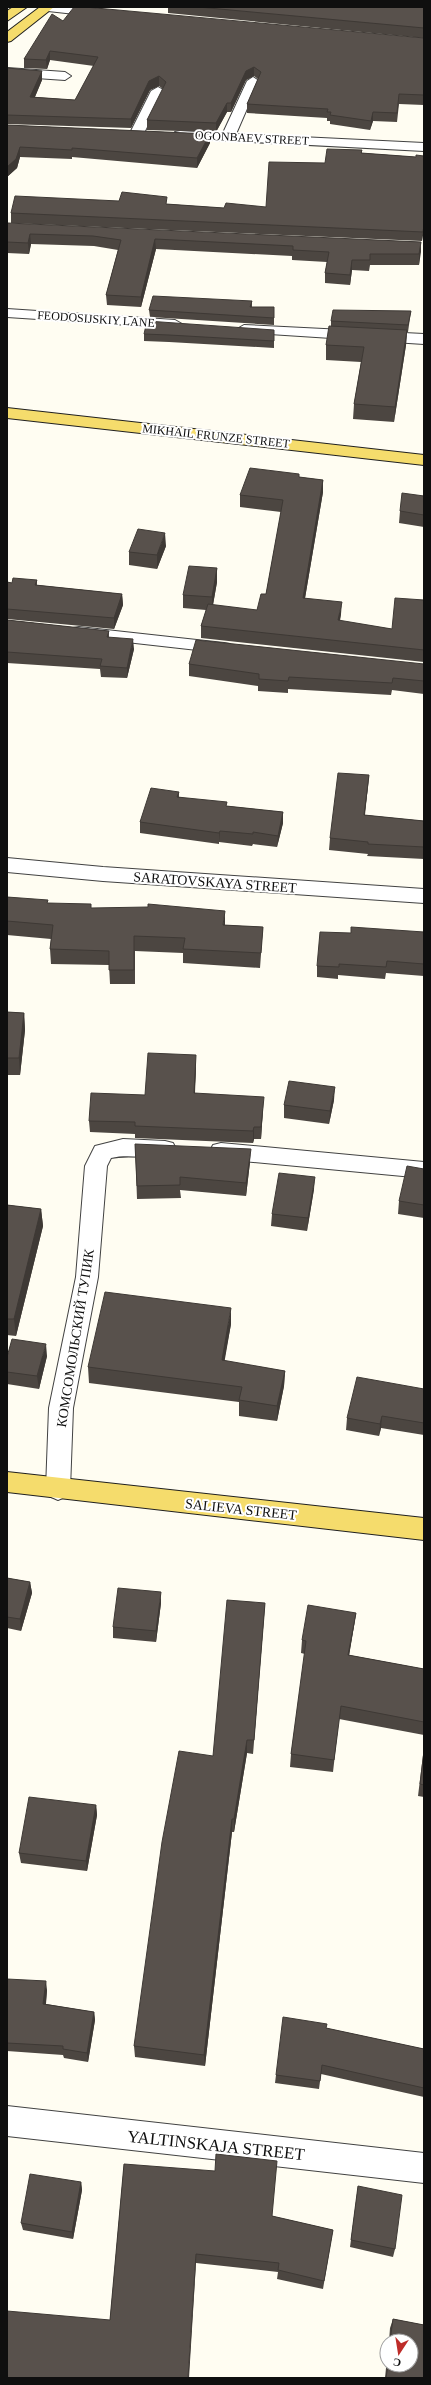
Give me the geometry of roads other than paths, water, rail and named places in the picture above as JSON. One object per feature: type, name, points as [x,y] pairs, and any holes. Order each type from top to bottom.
[{"type":"main road","points":[[7,17],[21,7]]},
{"type":"main road","points":[[7,38],[48,7]]},
{"type":"main road","name":"MIKHAIL FRUNZE STREET","points":[[7,413],[424,460]]},
{"type":"main road","name":"SALIEVA STREET","points":[[7,1482],[424,1530]]},
{"type":"street","points":[[48,7],[118,14]]},
{"type":"street","points":[[7,72],[65,76]]},
{"type":"street","points":[[228,137],[254,82]]},
{"type":"street","points":[[137,133],[158,91]]},
{"type":"street","points":[[121,132],[152,134]]},
{"type":"street","name":"OGONBAEV STREET","points":[[167,134],[424,147]]},
{"type":"street","name":"FEODOSIJSKIY LANE","points":[[7,313],[188,325]]},
{"type":"street","points":[[227,328],[424,339]]},
{"type":"street","points":[[62,630],[243,650]]},
{"type":"street","name":"SARATOVSKAYA STREET","points":[[7,865],[103,874],[424,896]]},
{"type":"street","name":"КОМСОМОЛЬСКИЙ ТУПИК","points":[[58,1489],[61,1408],[87,1277],[96,1166],[103,1152],[123,1147],[248,1152],[424,1170]]},
{"type":"street","name":"YALTINSKAJA STREET","points":[[7,2121],[424,2168]]}]
